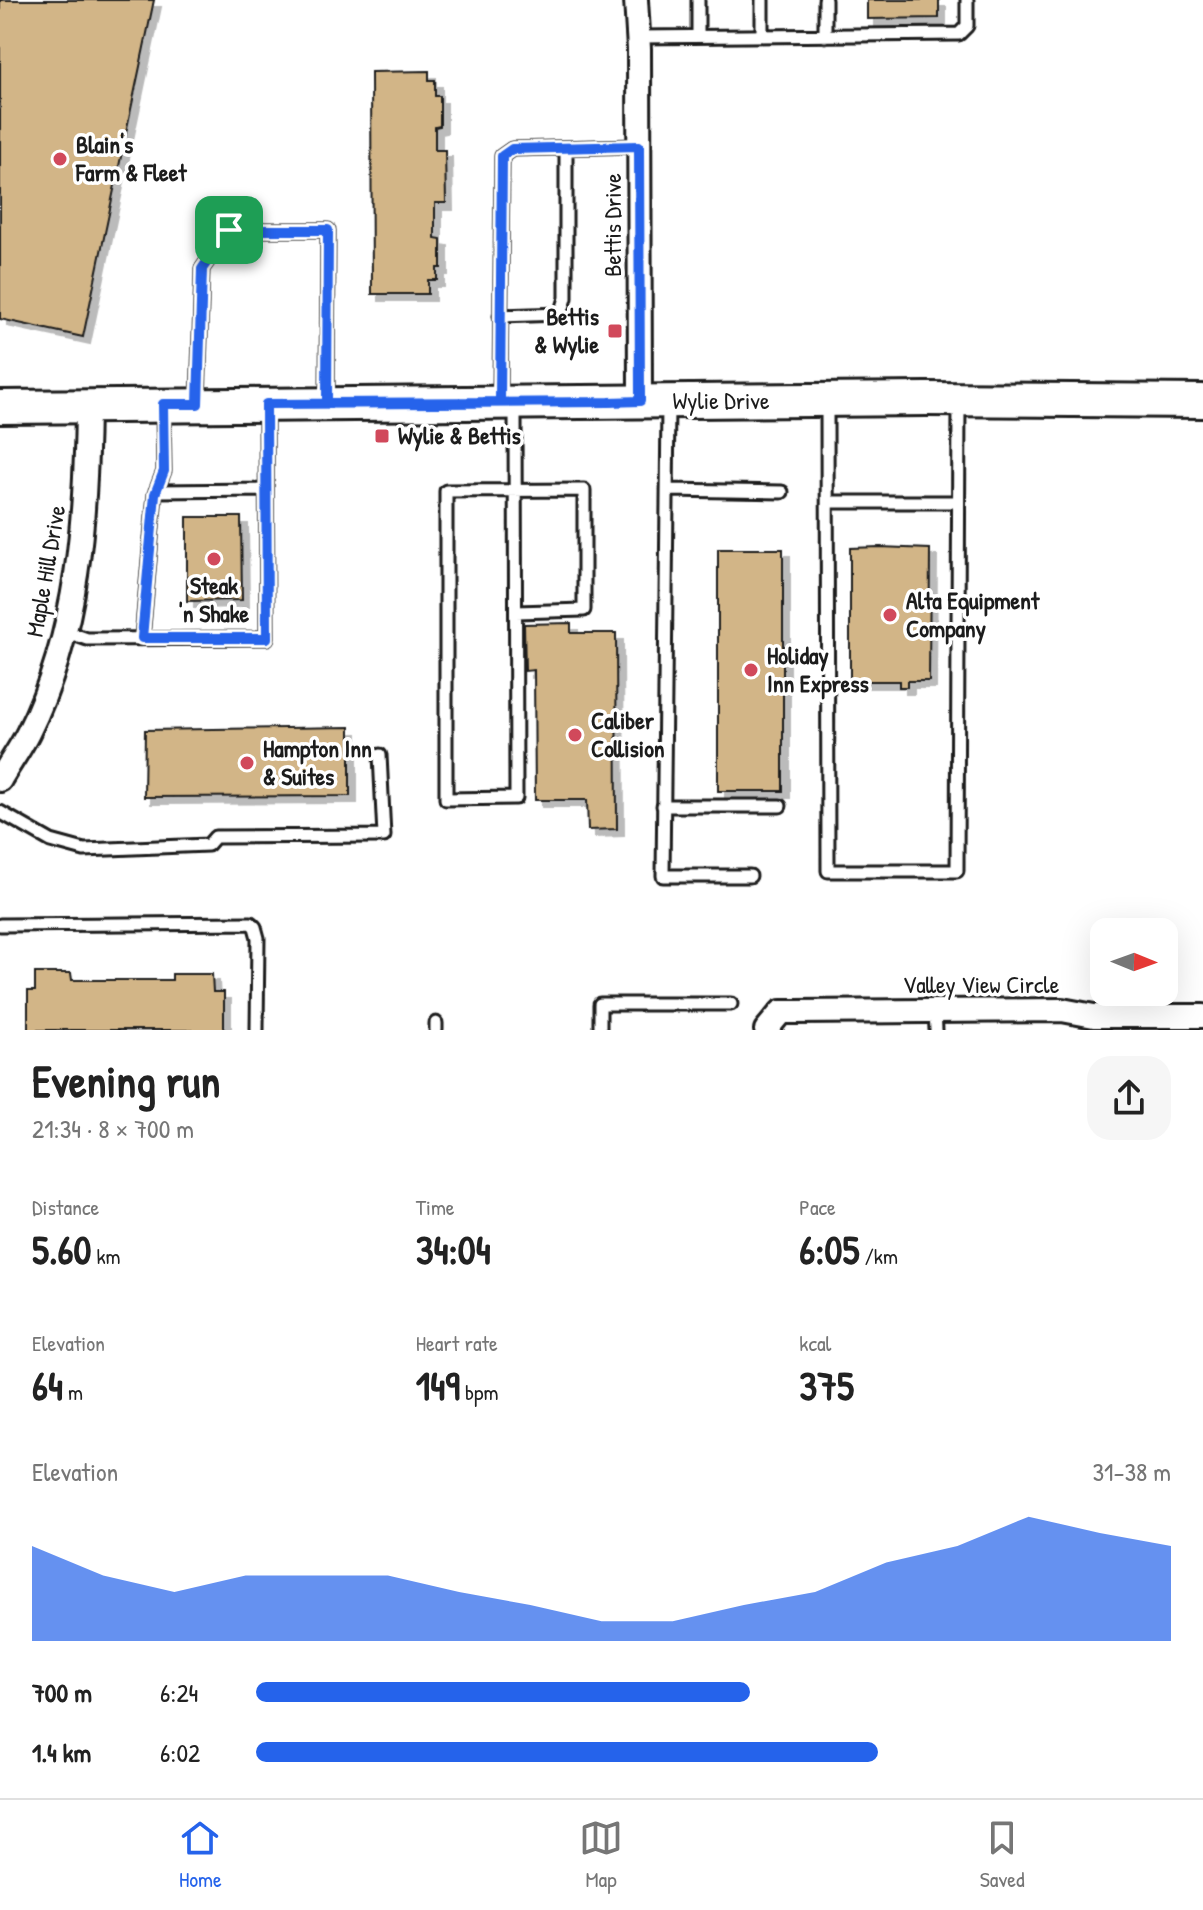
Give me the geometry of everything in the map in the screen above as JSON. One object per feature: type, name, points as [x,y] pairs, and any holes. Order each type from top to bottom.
[{"type":"main road","name":"Wylie Drive","points":[[0,407],[827,400],[1203,401]]},
{"type":"street","name":"Bettis Drive","points":[[636,0],[639,146],[654,401]]},
{"type":"street","name":"Maple Hill Drive","points":[[0,780],[28,733],[43,697],[73,593],[83,527],[87,405]]},
{"type":"street","name":"Valley View Circle","points":[[766,1030],[781,1012],[936,1020],[1062,1010],[1094,1016],[1203,1016]]},
{"type":"lane","points":[[698,0],[698,36]]},
{"type":"lane","points":[[762,0],[762,36]]},
{"type":"lane","points":[[825,0],[825,36]]},
{"type":"lane","points":[[638,37],[959,34],[967,26],[967,0]]},
{"type":"lane","points":[[516,612],[584,610],[584,490],[515,491],[446,491],[446,799],[516,798],[515,491],[500,316],[502,156],[512,149],[639,146]]},
{"type":"lane","points":[[500,316],[561,314],[566,298],[566,148]]},
{"type":"lane","points":[[198,404],[202,269],[229,230],[328,230],[327,403]]},
{"type":"lane","points":[[827,400],[828,871],[957,871],[959,400]]},
{"type":"lane","points":[[654,401],[667,490],[663,876],[750,876]]},
{"type":"lane","points":[[142,638],[156,491],[164,471],[163,404]]},
{"type":"lane","points":[[64,631],[87,639],[267,638],[266,404]]},
{"type":"lane","points":[[156,491],[266,490]]},
{"type":"lane","points":[[667,490],[782,492]]},
{"type":"lane","points":[[829,502],[958,502]]},
{"type":"lane","points":[[0,812],[51,841],[84,850],[208,845],[215,837],[384,836],[380,755]]},
{"type":"lane","points":[[663,806],[780,806]]},
{"type":"lane","points":[[0,925],[251,923],[255,927],[259,949],[257,1030]]},
{"type":"lane","points":[[600,1030],[600,1004],[731,1004]]},
{"type":"building","name":"Blain's Farm & Fleet","points":[[0,0],[154,0],[83,337],[0,319]]},
{"type":"building","points":[[867,0],[939,0],[939,18],[867,19]]},
{"type":"building","points":[[429,71],[429,80],[435,80],[435,96],[440,96],[440,126],[435,127],[435,150],[445,150],[446,203],[435,203],[435,238],[441,239],[441,268],[437,268],[437,280],[428,280],[428,294],[372,294],[371,72]]},
{"type":"building","name":"Steak 'n Shake","points":[[187,517],[241,517],[242,600],[187,601]]},
{"type":"building","name":"Alta Equipment Company","points":[[850,548],[930,549],[929,681],[907,681],[907,687],[899,687],[899,681],[850,681]]},
{"type":"building","name":"Holiday Inn Express","points":[[718,549],[783,549],[783,791],[718,791]]},
{"type":"building","name":"Caliber Collision","points":[[571,623],[571,633],[616,633],[617,829],[588,830],[587,800],[535,800],[534,670],[525,671],[524,624]]},
{"type":"building","name":"Hampton Inn & Suites","points":[[350,727],[350,796],[144,797],[145,730]]},
{"type":"building","points":[[35,973],[71,973],[72,980],[172,980],[172,974],[212,974],[213,992],[224,992],[224,1030],[28,1030],[28,991],[35,991]]},
{"type":"place","name":"Blain's Farm & Fleet","points":[[60,159]]},
{"type":"place","name":"Bettis & Wylie","points":[[615,331]]},
{"type":"place","name":"Wylie & Bettis","points":[[382,436]]},
{"type":"place","name":"Steak 'n Shake","points":[[214,559]]},
{"type":"place","name":"Alta Equipment Company","points":[[890,615]]},
{"type":"place","name":"Holiday Inn Express","points":[[751,670]]},
{"type":"place","name":"Caliber Collision","points":[[575,735]]},
{"type":"place","name":"Hampton Inn & Suites","points":[[247,763]]},
{"type":"route","points":[[639,146],[640,401],[266,404],[267,638],[142,638],[155,494],[164,471],[163,404],[198,404],[202,269],[229,230],[328,230],[327,403],[500,402],[502,156],[512,149],[639,146]]}]
